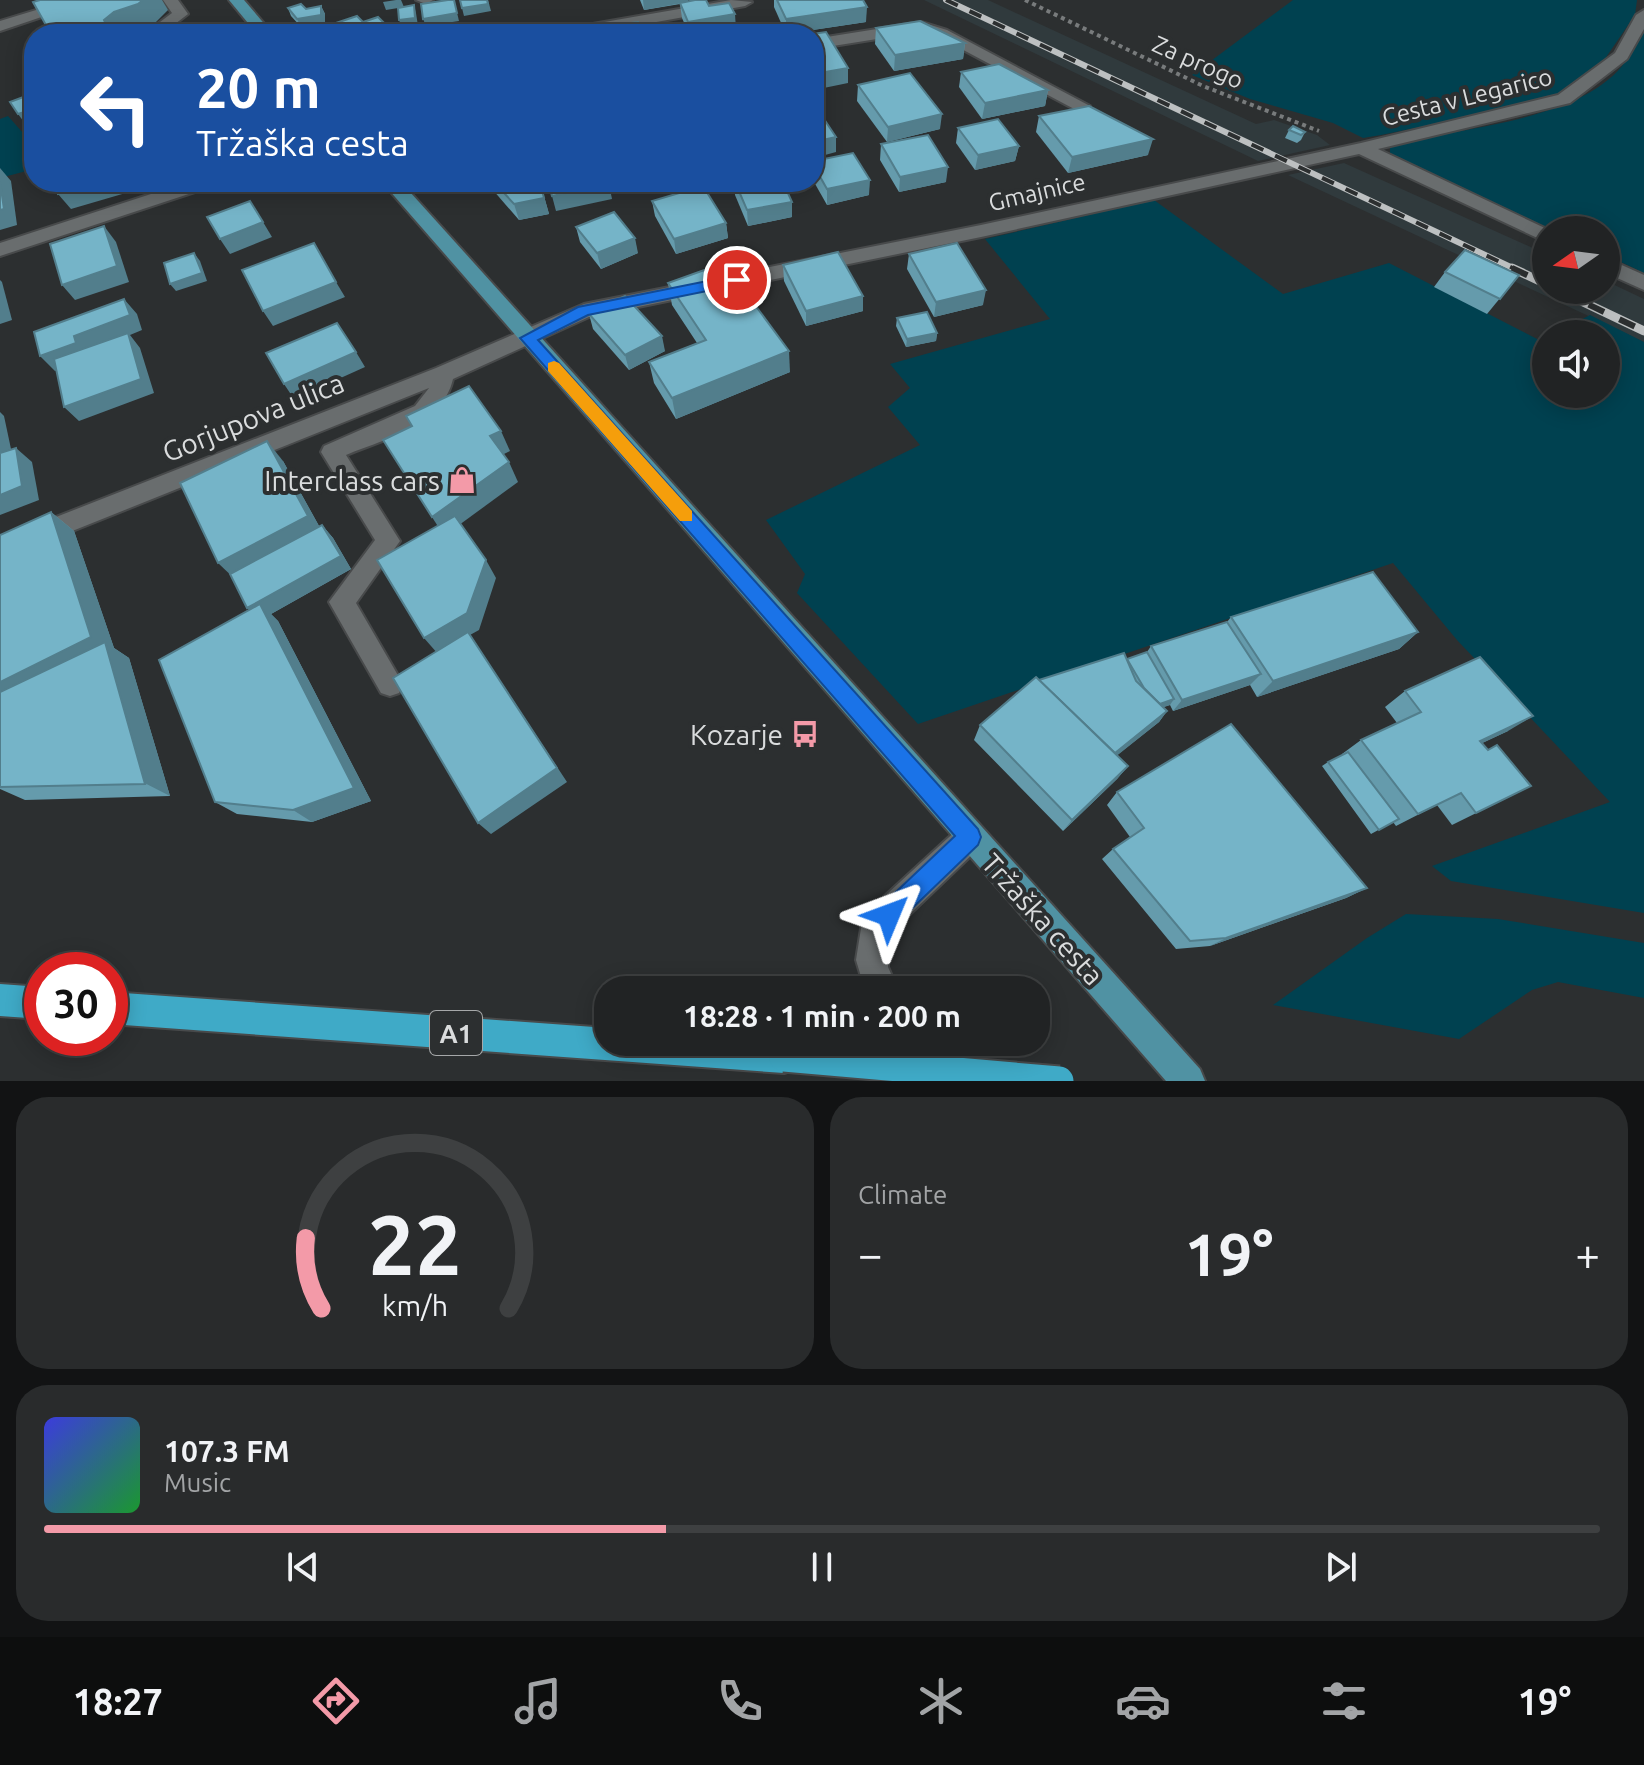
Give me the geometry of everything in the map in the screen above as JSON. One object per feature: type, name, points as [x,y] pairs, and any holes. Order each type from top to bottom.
[{"type":"highway","points":[[0,1000],[24,1002]]},
{"type":"highway","name":"A1","points":[[128,1009],[784,1057],[1059,1081]]},
{"type":"main road","points":[[236,0],[256,24]]},
{"type":"main road","name":"Tržaška cesta","points":[[400,192],[1188,1081]]},
{"type":"street","points":[[0,26],[85,0]]},
{"type":"street","points":[[166,24],[180,14],[170,0]]},
{"type":"street","points":[[621,24],[745,2]]},
{"type":"street","name":"Cesta v Legarico","points":[[1361,148],[1564,99],[1621,56],[1644,15]]},
{"type":"street","points":[[824,42],[921,27],[942,33],[1082,106]]},
{"type":"street","points":[[1361,148],[1532,229]]},
{"type":"street","name":"Gmajnice","points":[[528,338],[584,311],[981,231],[1361,148]]},
{"type":"street","points":[[0,250],[177,192]]},
{"type":"street","points":[[1620,272],[1644,283]]},
{"type":"street","name":"Gorjupova ulica","points":[[0,550],[528,338]]},
{"type":"street","points":[[390,684],[342,602],[388,541],[332,452],[423,412],[438,396],[443,374]]},
{"type":"street","points":[[873,976],[874,927],[970,837]]},
{"type":"street","points":[[928,1056],[946,1081]]},
{"type":"path","name":"Za progo","points":[[1025,0],[1203,86],[1361,148]]},
{"type":"shaded area","points":[[924,0],[988,0],[1256,124],[1274,120],[1317,135],[1330,145],[1258,161]]},
{"type":"shaded area","points":[[1293,0],[1637,0],[1635,15],[1598,69],[1561,94],[1532,104],[1363,138],[1333,123],[1250,99],[1192,75]]},
{"type":"shaded area","points":[[1644,28],[1644,273],[1620,262],[1620,216],[1532,216],[1532,222],[1390,155],[1390,146],[1401,142],[1488,126],[1550,110],[1603,84],[1631,53]]},
{"type":"shaded area","points":[[8,116],[24,133],[24,172],[0,178],[0,119]]},
{"type":"shaded area","points":[[1344,163],[1532,248],[1532,289],[1288,175]]},
{"type":"shaded area","points":[[1154,200],[1283,294],[1389,263],[1532,336],[1532,408],[1620,408],[1620,330],[1644,342],[1644,913],[1451,881],[1432,866],[1610,802],[1457,640],[1393,563],[918,724],[797,593],[805,574],[766,520],[920,445],[888,407],[910,388],[890,364],[1050,319],[985,239]]},
{"type":"shaded area","points":[[1620,288],[1644,299],[1644,342],[1620,331],[1620,320],[1597,320],[1563,304],[1620,304]]},
{"type":"shaded area","points":[[1590,315],[1600,320],[1581,320]]},
{"type":"shaded area","points":[[1406,914],[1498,919],[1644,943],[1644,998],[1558,982],[1532,990],[1459,1039],[1273,1005]]},
{"type":"building","points":[[143,0],[114,12],[104,20],[106,24],[45,24],[33,2]]},
{"type":"building","points":[[454,0],[457,13],[423,19],[421,4]]},
{"type":"building","points":[[460,0],[487,0],[488,4],[462,8]]},
{"type":"building","points":[[706,0],[709,6],[729,3],[735,14],[688,22],[680,3]]},
{"type":"building","points":[[777,0],[863,0],[867,7],[786,19]]},
{"type":"building","points":[[301,4],[306,9],[321,6],[321,15],[297,19],[288,8]]},
{"type":"building","points":[[414,5],[415,18],[399,20],[398,8]]},
{"type":"building","points":[[357,16],[363,22],[378,17],[385,24],[333,24]]},
{"type":"building","points":[[920,21],[965,43],[895,55],[876,28]]},
{"type":"building","points":[[826,32],[848,68],[824,72]]},
{"type":"building","points":[[999,64],[1048,90],[985,103],[961,72]]},
{"type":"building","points":[[910,73],[942,114],[888,127],[858,85]]},
{"type":"building","points":[[24,97],[24,112],[18,114],[10,102]]},
{"type":"building","points":[[1089,106],[1153,139],[1072,157],[1039,116]]},
{"type":"building","points":[[824,119],[836,137],[824,140]]},
{"type":"building","points":[[998,119],[1019,146],[978,155],[958,128]]},
{"type":"building","points":[[1293,126],[1305,132],[1301,135],[1289,130]]},
{"type":"building","points":[[928,135],[948,167],[900,177],[881,144]]},
{"type":"building","points":[[853,153],[870,180],[827,189],[824,184],[824,159]]},
{"type":"building","points":[[0,182],[4,209],[0,210]]},
{"type":"building","points":[[503,192],[542,192],[544,198],[514,204]]},
{"type":"building","points":[[551,192],[571,192],[552,196]]},
{"type":"building","points":[[683,192],[707,192],[726,223],[674,239],[652,201]]},
{"type":"building","points":[[739,192],[788,192],[792,202],[747,210]]},
{"type":"building","points":[[250,201],[263,222],[220,239],[207,217]]},
{"type":"building","points":[[614,212],[635,238],[597,253],[576,227]]},
{"type":"building","points":[[104,226],[117,266],[62,285],[50,244]]},
{"type":"building","points":[[314,243],[336,282],[263,311],[242,270]]},
{"type":"building","points":[[957,243],[986,290],[936,302],[909,254]]},
{"type":"building","points":[[1465,250],[1519,275],[1500,299],[1445,272]]},
{"type":"building","points":[[838,252],[863,296],[806,311],[783,265]]},
{"type":"building","points":[[194,253],[202,273],[170,284],[164,263]]},
{"type":"building","points":[[724,263],[789,351],[672,398],[649,362],[706,340],[668,283]]},
{"type":"building","points":[[625,296],[662,336],[625,355],[589,314]]},
{"type":"building","points":[[124,299],[130,315],[74,336],[76,343],[40,356],[34,332]]},
{"type":"building","points":[[927,312],[937,333],[907,339],[897,318]]},
{"type":"building","points":[[337,323],[356,352],[284,384],[266,353]]},
{"type":"building","points":[[128,333],[141,379],[64,407],[54,359]]},
{"type":"building","points":[[469,386],[501,431],[490,436],[509,462],[432,517],[383,440],[412,426],[406,416]]},
{"type":"building","points":[[267,441],[308,516],[218,563],[180,483]]},
{"type":"building","points":[[16,448],[22,486],[0,495],[0,453]]},
{"type":"building","points":[[51,512],[91,637],[0,682],[0,535]]},
{"type":"building","points":[[455,516],[486,560],[467,613],[424,638],[377,560]]},
{"type":"building","points":[[322,525],[341,556],[247,608],[230,574]]},
{"type":"building","points":[[1373,572],[1418,632],[1273,681],[1231,617]]},
{"type":"building","points":[[260,604],[354,788],[293,810],[215,802],[159,660]]},
{"type":"building","points":[[1227,622],[1261,674],[1182,700],[1151,646]]},
{"type":"building","points":[[468,632],[557,768],[478,823],[393,678]]},
{"type":"building","points":[[105,642],[145,784],[0,787],[0,692]]},
{"type":"building","points":[[1147,652],[1174,699],[1160,704],[1144,688],[1127,659]]},
{"type":"building","points":[[1124,653],[1136,681],[1167,711],[1115,753],[1039,680]]},
{"type":"building","points":[[1480,657],[1533,716],[1480,741],[1488,750],[1497,745],[1531,786],[1476,813],[1461,793],[1418,814],[1361,740],[1421,712],[1405,691]]},
{"type":"building","points":[[1036,677],[1128,766],[1072,820],[980,725]]},
{"type":"building","points":[[1231,724],[1367,888],[1226,938],[1190,941],[1113,849],[1144,828],[1117,792]]},
{"type":"building","points":[[1348,752],[1399,819],[1379,830],[1328,762]]},
{"type":"railway","points":[[946,0],[1517,270]]},
{"type":"railway","points":[[1512,268],[1532,277]]},
{"type":"railway","points":[[1587,304],[1644,331]]},
{"type":"slow traffic","points":[[554,367],[686,516]]},
{"type":"place","name":"Interclass cars","points":[[462,480]]},
{"type":"place","name":"Kozarje","points":[[805,734]]},
{"type":"route","points":[[737,280],[584,311],[528,338],[970,837],[889,915]]}]
